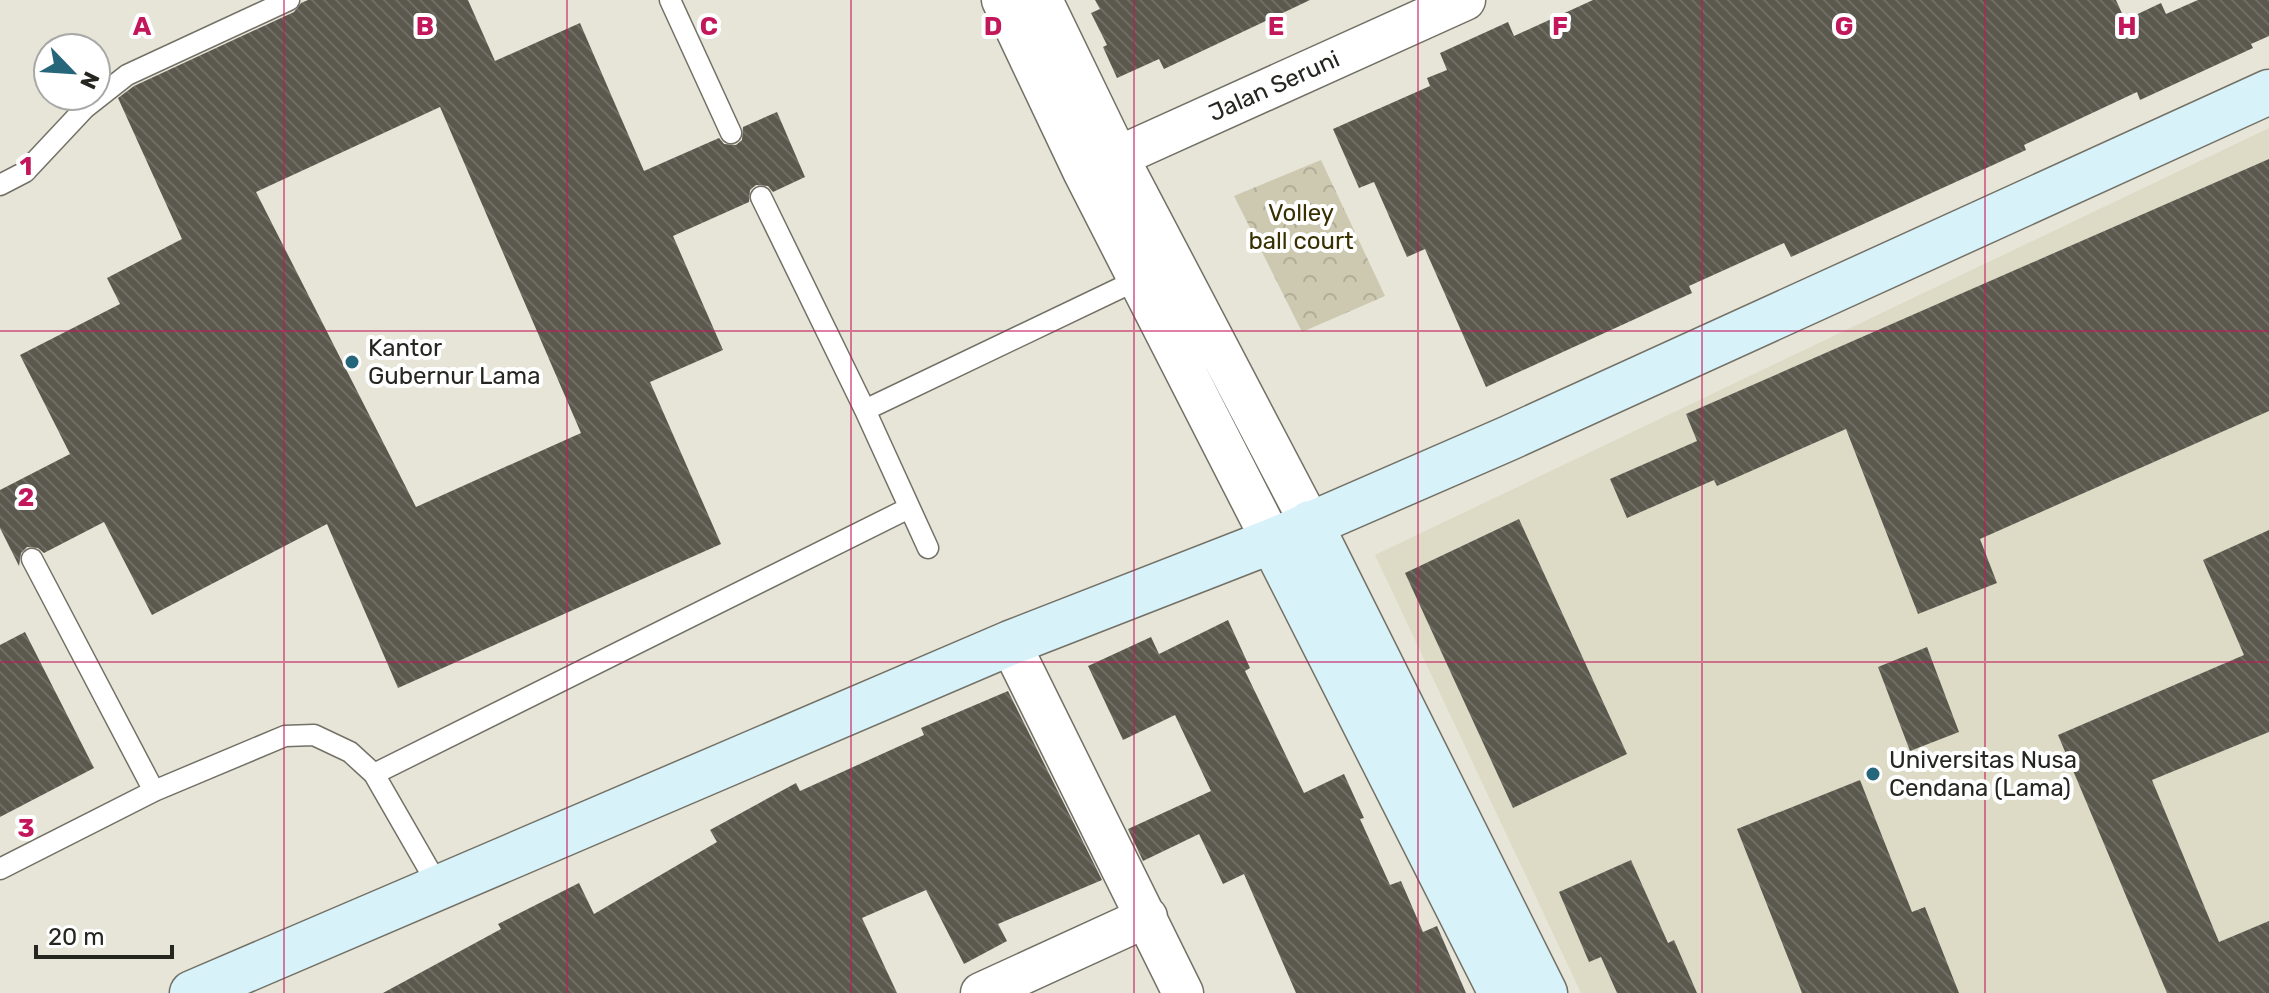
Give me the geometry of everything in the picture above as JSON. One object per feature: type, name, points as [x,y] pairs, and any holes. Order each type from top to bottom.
[{"type":"street","points":[[1002,0],[1100,164],[1291,532],[1545,993]]},
{"type":"street","points":[[1042,0],[1139,279],[1291,532],[1501,993]]},
{"type":"street","name":"Jalan Seruni","points":[[1100,164],[1465,0]]},
{"type":"street","points":[[192,993],[1010,643],[1291,532],[1509,438],[2269,92]]},
{"type":"street","points":[[1010,643],[1183,993]]},
{"type":"street","points":[[981,993],[1147,917]]},
{"type":"lane","points":[[0,185],[25,172],[85,108],[127,75],[289,0]]},
{"type":"lane","points":[[670,0],[731,133]]},
{"type":"lane","points":[[761,197],[865,410],[928,548]]},
{"type":"lane","points":[[865,410],[1139,279]]},
{"type":"lane","points":[[374,774],[909,508]]},
{"type":"lane","points":[[32,559],[154,791]]},
{"type":"lane","points":[[0,869],[154,791],[285,736],[314,735],[350,752],[374,774],[439,887]]},
{"type":"shaded area","name":"Universitas Nusa Cendana (Lama)","points":[[2269,128],[2269,993],[1581,993],[1375,555]]},
{"type":"green space","name":"Volley ball court","points":[[1321,160],[1385,296],[1302,332],[1234,196]]},
{"type":"building","points":[[308,0],[468,0],[495,61],[580,23],[644,171],[719,138],[724,144],[736,145],[742,140],[743,127],[777,112],[805,177],[773,192],[768,186],[756,185],[750,190],[749,202],[673,236],[723,350],[650,382],[721,544],[398,688],[327,524],[152,615],[104,522],[44,553],[38,548],[27,547],[21,553],[19,566],[0,528],[0,490],[70,454],[20,355],[120,304],[107,278],[182,239],[118,98],[134,86],[294,12]],"holes":[[[440,107],[581,433],[416,507],[256,192]]]},
{"type":"building","points":[[1095,0],[1310,0],[1164,69],[1159,59],[1117,78],[1103,47],[1107,45],[1091,13],[1100,9]]},
{"type":"building","points":[[1593,0],[2116,0],[2125,20],[2161,3],[2166,14],[2198,0],[2269,0],[2269,36],[2251,44],[2253,48],[2140,100],[2137,92],[2024,145],[2026,150],[1791,257],[1784,243],[1689,286],[1692,293],[1486,387],[1425,249],[1407,257],[1374,182],[1359,188],[1333,129],[1430,86],[1427,78],[1447,70],[1440,53],[1508,22],[1514,36]]},
{"type":"building","points":[[2269,159],[2269,411],[1980,539],[1997,583],[1918,614],[1846,429],[1717,486],[1714,480],[1627,518],[1610,479],[1697,441],[1686,414]]},
{"type":"building","points":[[1519,519],[1627,754],[1513,808],[1405,573]]},
{"type":"building","points":[[2269,530],[2269,732],[2152,780],[2219,942],[2269,921],[2269,993],[2167,993],[2058,735],[2244,655],[2203,560]]},
{"type":"building","points":[[1228,620],[1250,668],[1245,671],[1304,793],[1344,774],[1364,818],[1360,819],[1390,885],[1401,881],[1423,932],[1437,926],[1466,993],[1296,993],[1244,874],[1223,884],[1199,834],[1143,861],[1128,829],[1211,791],[1175,715],[1123,740],[1088,666],[1151,637],[1159,654]]},
{"type":"building","points":[[25,632],[94,768],[0,817],[0,645]]},
{"type":"building","points":[[1927,647],[1959,732],[1910,751],[1878,667]]},
{"type":"building","points":[[1008,691],[1102,880],[998,924],[1007,941],[964,964],[926,890],[862,918],[897,993],[383,993],[501,929],[498,924],[579,883],[594,914],[717,842],[710,830],[796,783],[800,791],[924,735],[921,728]]},
{"type":"building","points":[[1860,780],[1912,912],[1925,907],[1959,993],[1802,993],[1737,829]]},
{"type":"building","points":[[1631,860],[1668,943],[1674,940],[1697,993],[1617,993],[1601,957],[1589,962],[1559,892]]},
{"type":"place","name":"Kantor Gubernur Lama","points":[[352,362]]},
{"type":"place","name":"Universitas Nusa Cendana (Lama)","points":[[1873,774]]}]
